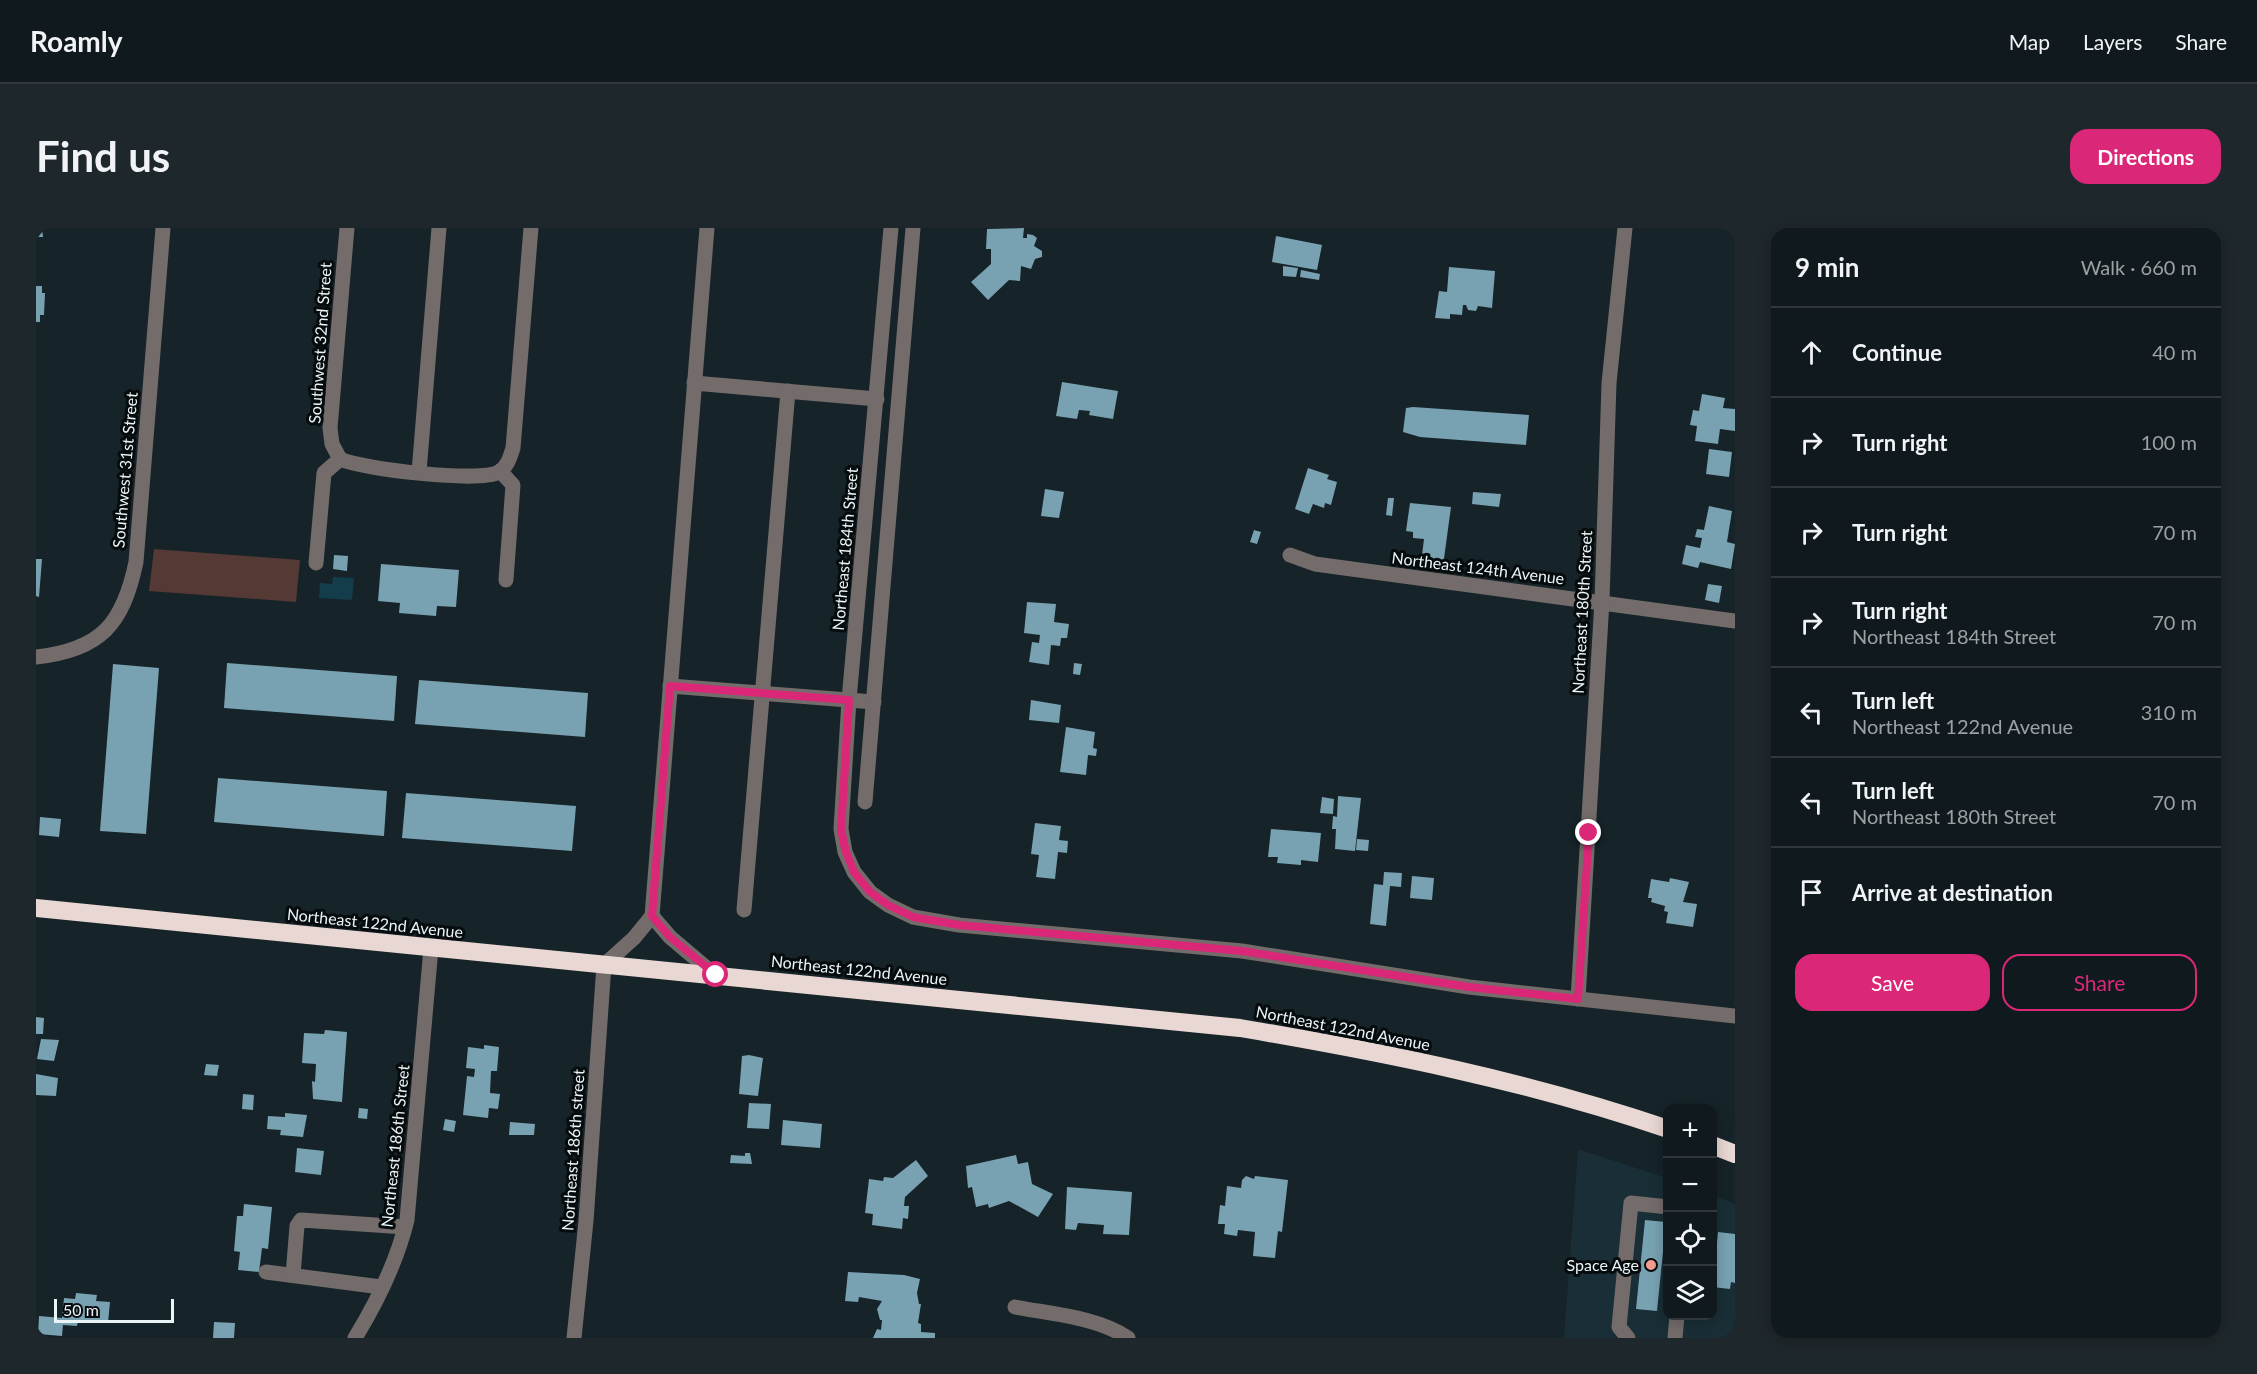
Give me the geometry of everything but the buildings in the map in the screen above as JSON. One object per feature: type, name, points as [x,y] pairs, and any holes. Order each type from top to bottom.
[{"type":"highway","name":"Northeast 122nd Avenue","points":[[36,908],[1240,1028],[1360,1048],[1545,1090],[1663,1127]]},
{"type":"highway","points":[[1722,1145],[1735,1154]]},
{"type":"street","name":"Southwest 31st Street","points":[[36,657],[71,651],[97,640],[112,626],[123,609],[131,586],[136,562],[163,228]]},
{"type":"street","name":"Southwest 32nd Street","points":[[340,459],[332,444],[330,428],[347,228]]},
{"type":"street","points":[[419,472],[439,228]]},
{"type":"street","points":[[316,562],[324,474],[340,459],[366,468],[480,477],[500,471],[509,462],[513,448],[531,228]]},
{"type":"street","points":[[604,965],[634,938],[652,916],[707,228]]},
{"type":"street","name":"Northeast 184th Street","points":[[891,228],[849,700],[841,830],[854,872],[870,892],[888,905],[913,917],[959,925],[1242,951],[1469,987],[1578,999]]},
{"type":"street","points":[[866,802],[913,228]]},
{"type":"street","name":"Northeast 180th Street","points":[[1578,999],[1602,601],[1609,383],[1625,228]]},
{"type":"street","points":[[694,383],[877,399]]},
{"type":"street","points":[[744,910],[788,391]]},
{"type":"street","points":[[500,471],[513,485],[506,580]]},
{"type":"street","name":"Northeast 124th Avenue","points":[[1290,555],[1315,564],[1338,568],[1602,601],[1735,621]]},
{"type":"street","points":[[670,686],[874,702]]},
{"type":"street","points":[[652,916],[670,937],[716,975]]},
{"type":"street","name":"Northeast 186th Street","points":[[355,1338],[402,1241],[405,1227],[415,1156],[431,948]]},
{"type":"street","name":"Northeast 186th street","points":[[574,1338],[586,1221],[604,965]]},
{"type":"street","points":[[1578,999],[1735,1016]]},
{"type":"street","points":[[1628,1338],[1618,1327],[1631,1203],[1663,1206]]},
{"type":"street","points":[[293,1275],[297,1226],[301,1220],[405,1227]]},
{"type":"street","points":[[266,1272],[381,1287]]},
{"type":"street","points":[[1015,1307],[1091,1323],[1116,1330],[1128,1338]]},
{"type":"street","points":[[1675,1338],[1677,1320]]},
{"type":"shaded area","points":[[154,549],[300,560],[296,602],[149,591]]},
{"type":"shaded area","points":[[333,577],[354,578],[352,600],[319,598],[320,583],[332,584]]},
{"type":"shaded area","points":[[1578,1149],[1663,1177],[1663,1320],[1717,1320],[1717,1197],[1735,1204],[1735,1338],[1564,1338]]},
{"type":"place","name":"Space Age","points":[[1651,1265]]},
{"type":"route","points":[[716,975],[670,937],[652,916],[670,686],[849,700],[841,830],[854,872],[870,892],[888,905],[913,917],[959,925],[1242,951],[1469,987],[1578,999],[1589,833]]}]
